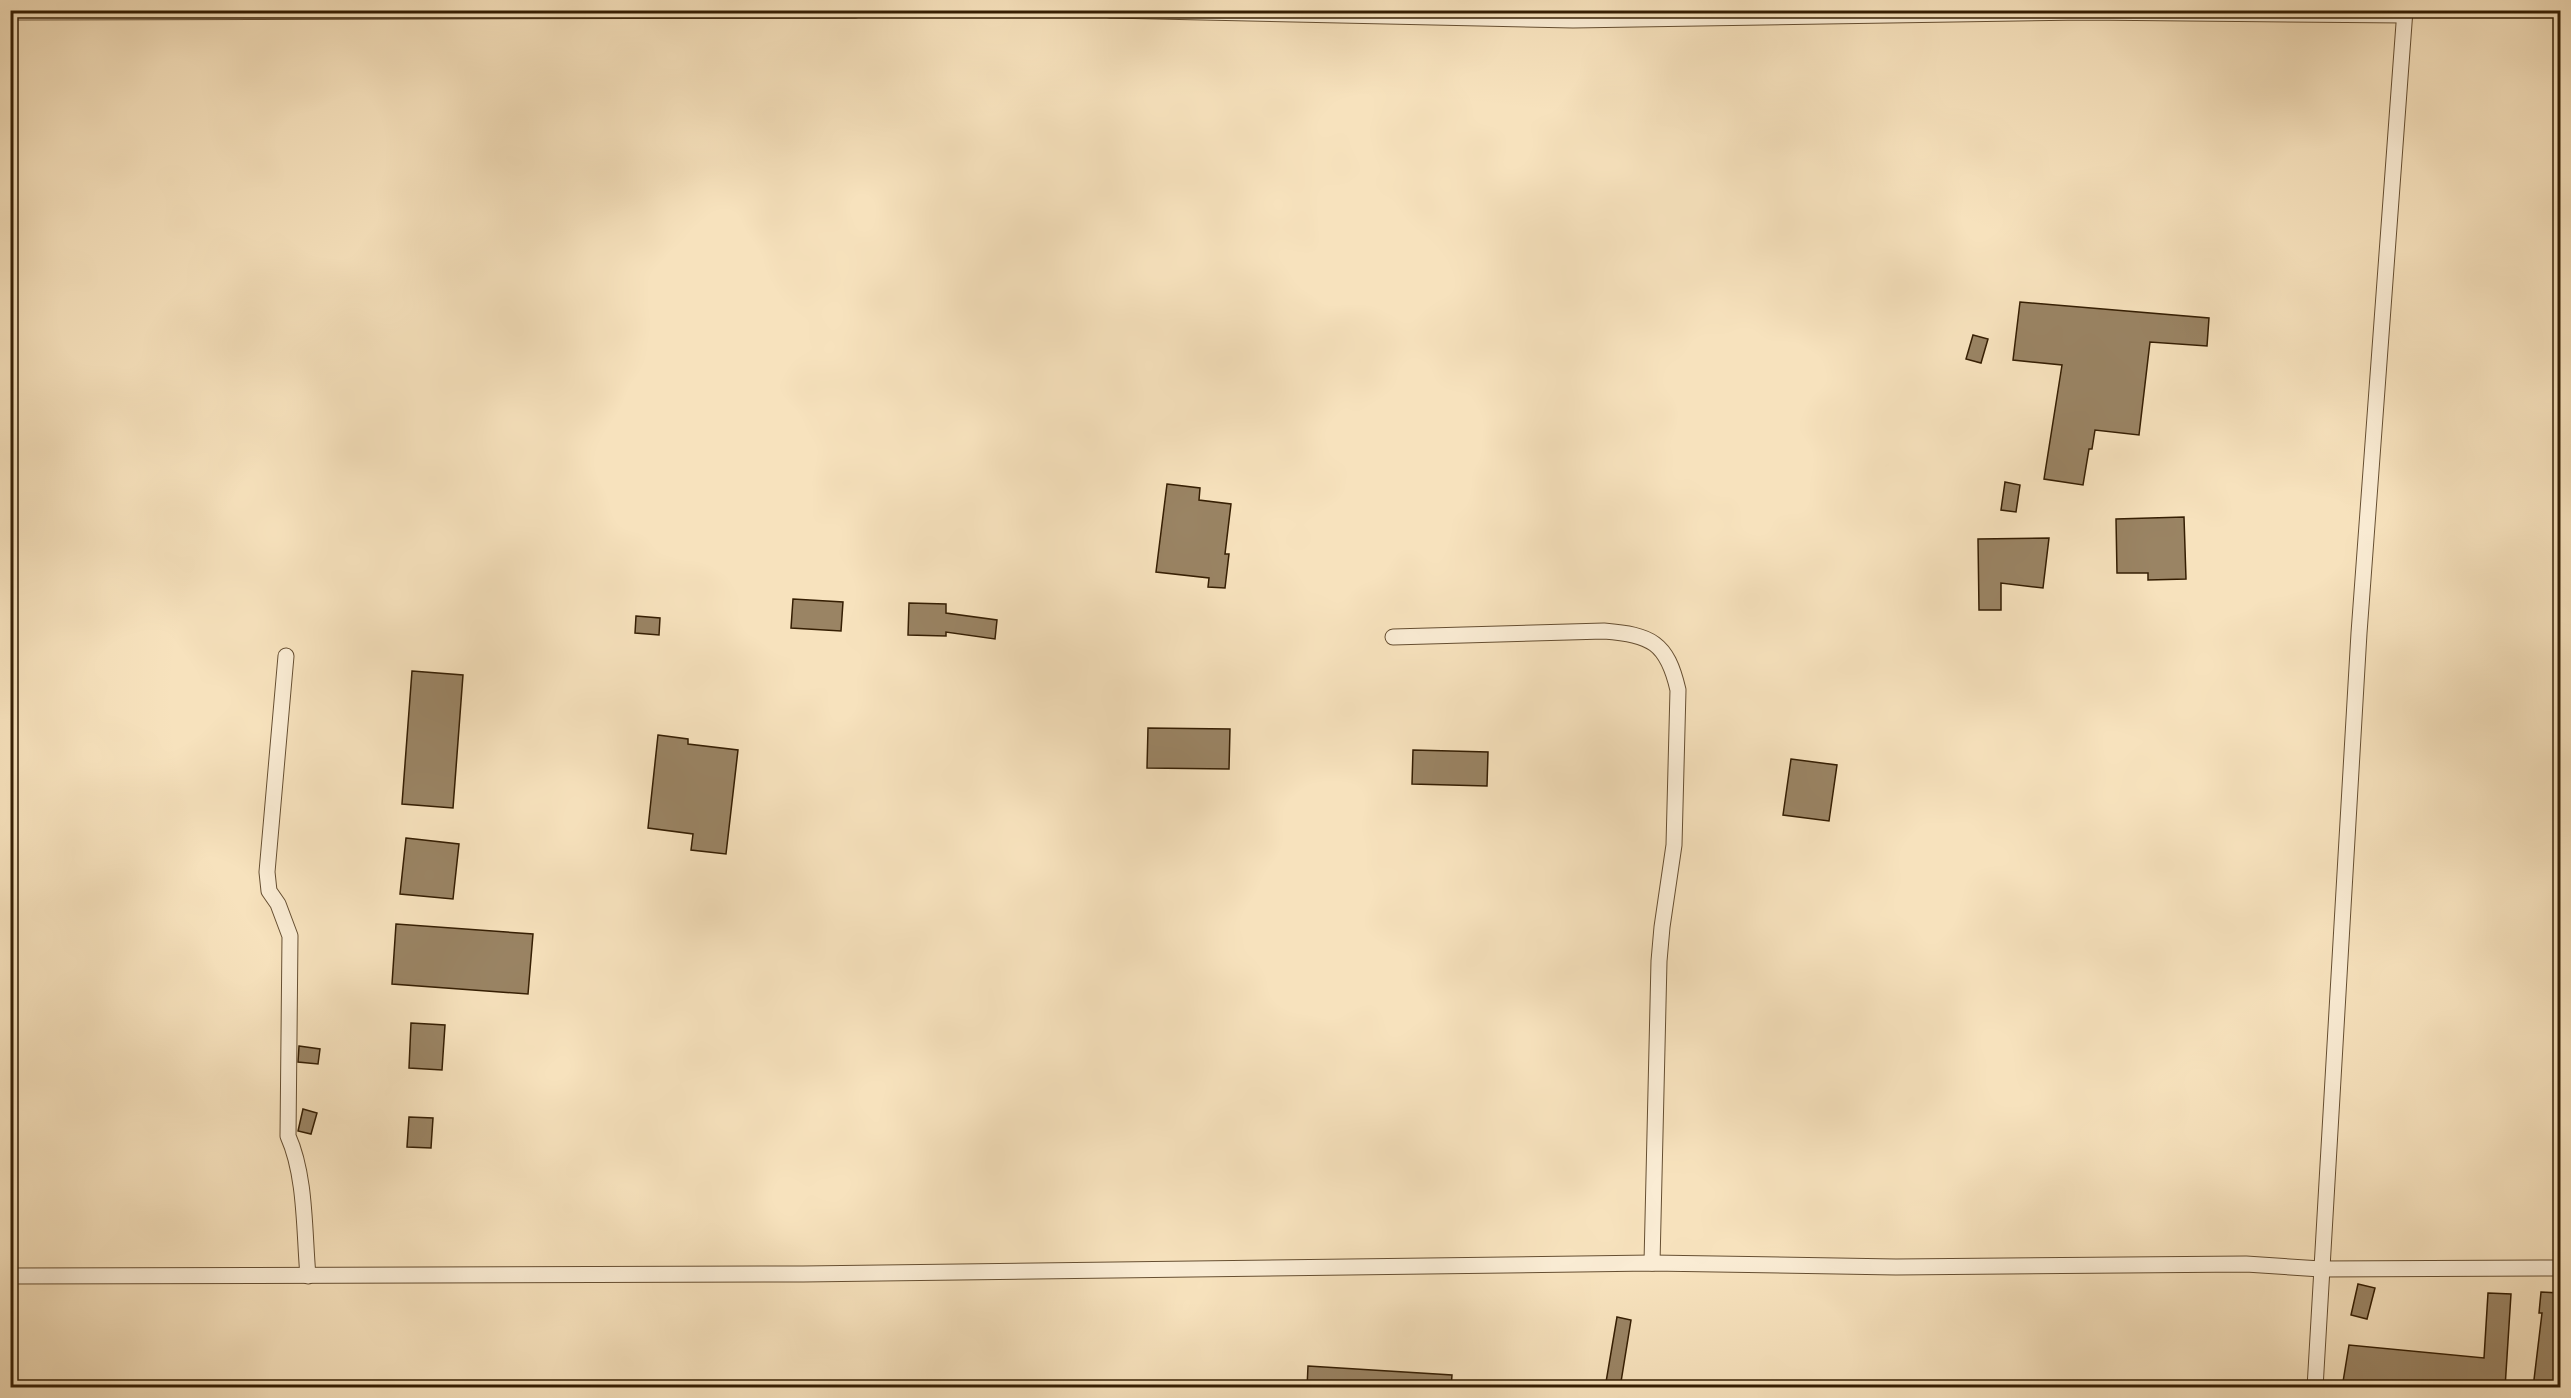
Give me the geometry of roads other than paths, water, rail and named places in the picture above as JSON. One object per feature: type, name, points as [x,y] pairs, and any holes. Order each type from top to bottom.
[{"type":"street","points":[[10,12],[856,10]]},
{"type":"street","points":[[1110,10],[1573,20],[2085,12],[2405,13],[2359,633],[2315,1388]]},
{"type":"street","points":[[1393,637],[1581,631],[1627,633],[1646,638],[1662,649],[1673,667],[1678,690],[1674,845],[1659,961],[1652,1263]]},
{"type":"street","points":[[286,656],[267,872],[268,891],[278,904],[290,936],[288,1137],[297,1156],[300,1173],[308,1276]]},
{"type":"street","points":[[10,1276],[803,1275],[1652,1263],[1896,1267],[2246,1264],[2321,1269],[2560,1268]]}]
